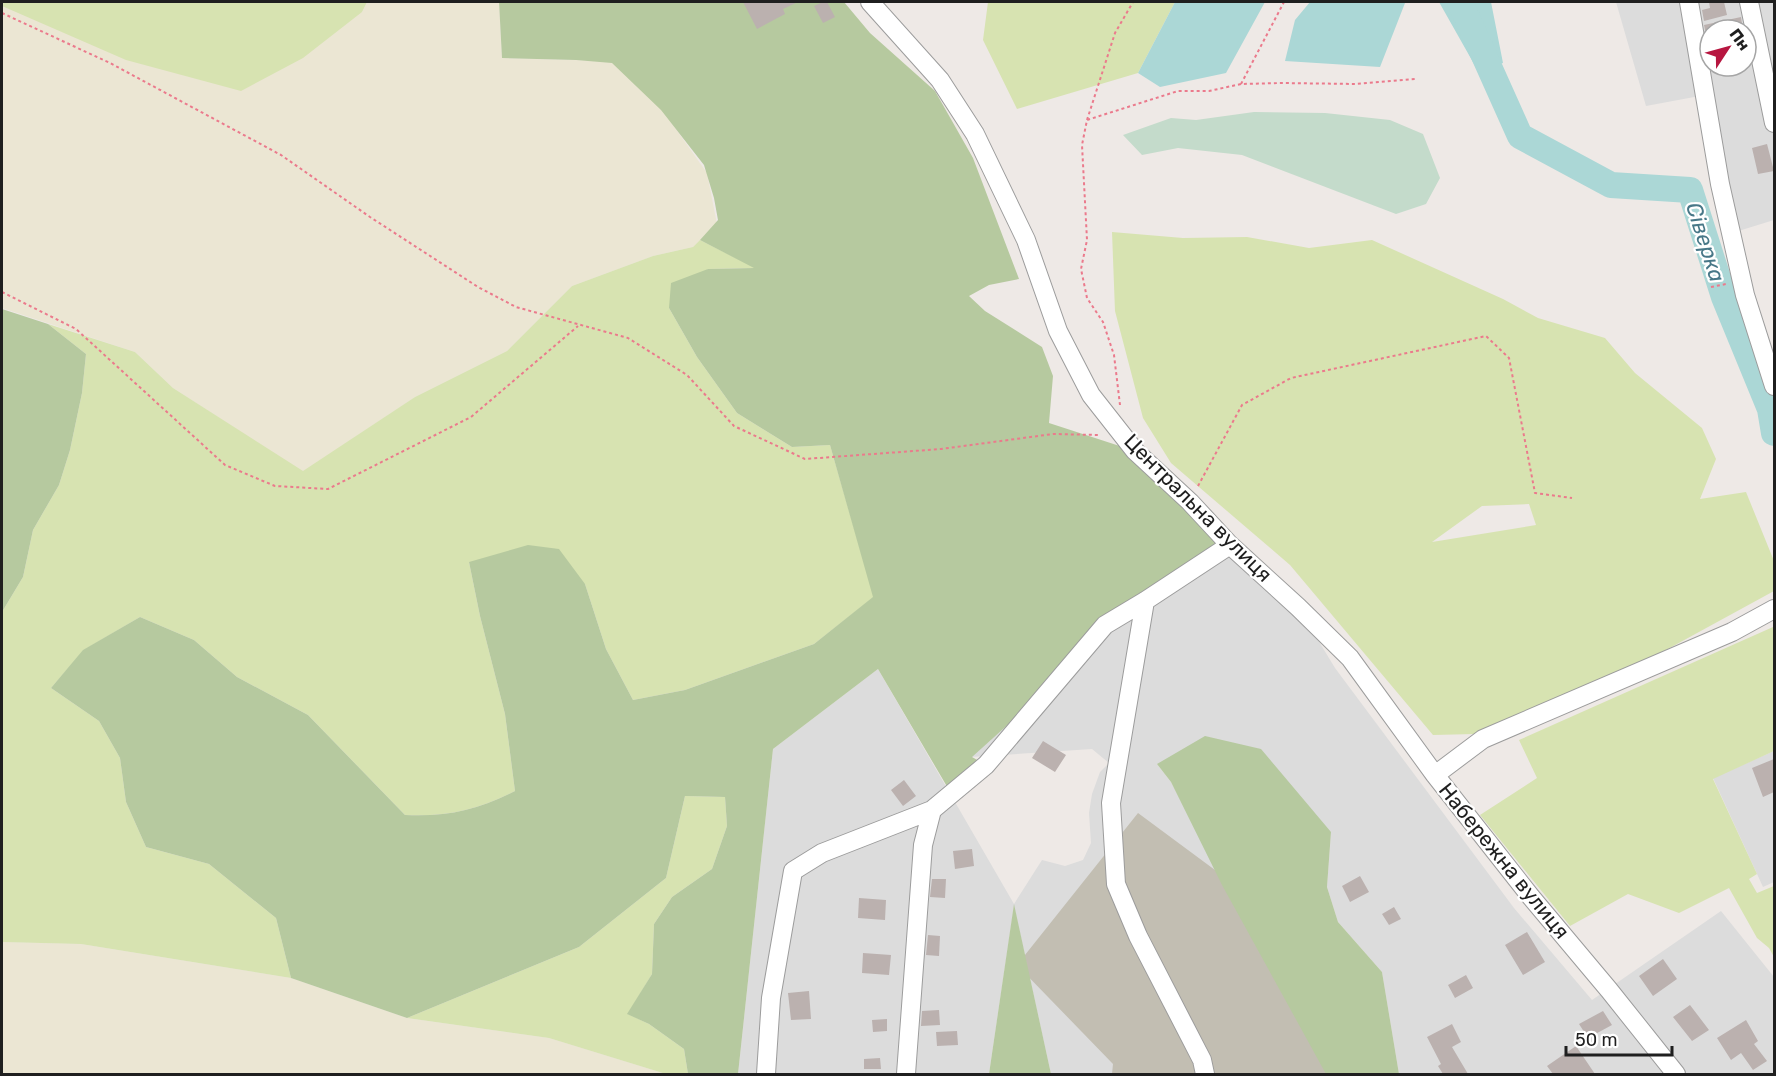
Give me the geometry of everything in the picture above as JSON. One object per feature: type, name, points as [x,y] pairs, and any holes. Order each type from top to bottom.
[{"type":"street","name":"Центральна вулиця","points":[[870,2],[940,80],[975,134],[1026,240],[1058,331],[1091,395],[1135,451],[1350,658],[1435,775]]},
{"type":"street","points":[[1689,2],[1720,184],[1745,295],[1774,386]]},
{"type":"street","points":[[1749,2],[1774,123]]},
{"type":"street","points":[[766,1074],[771,998],[793,871],[822,853],[932,810],[986,765],[1105,626],[1230,544]]},
{"type":"street","points":[[1145,601],[1111,803],[1116,884],[1138,936],[1202,1060],[1205,1074]]},
{"type":"street","name":"Набережна вулиця","points":[[1676,1074],[1435,775],[1483,739],[1732,632],[1774,609]]},
{"type":"street","points":[[906,1074],[923,845],[932,810]]},
{"type":"path","points":[[1120,407],[1114,355],[1103,322],[1087,298],[1082,268],[1086,240],[1082,145],[1087,120],[1115,33],[1133,2]]},
{"type":"path","points":[[1241,84],[1284,2]]},
{"type":"path","points":[[2,13],[110,63],[281,155],[370,217],[478,287],[516,307],[628,338],[687,375],[734,426],[805,459],[941,449],[1053,435],[1124,435]]},
{"type":"path","points":[[1087,120],[1178,91],[1209,91],[1241,84],[1356,84],[1416,79]]},
{"type":"path","points":[[1711,287],[1729,283]]},
{"type":"path","points":[[2,292],[76,329],[225,465],[275,486],[328,489],[471,417],[579,325]]},
{"type":"path","points":[[1190,502],[1242,405],[1291,378],[1486,336],[1509,358],[1534,493],[1572,498]]},
{"type":"shaded area","points":[[367,2],[499,2],[502,58],[611,61],[661,108],[707,173],[717,224],[693,247],[653,256],[572,286],[507,351],[415,397],[303,472],[173,388],[135,352],[2,308],[2,4],[362,12]]},
{"type":"shaded area","points":[[1616,2],[1774,2],[1774,220],[1732,233],[1705,95],[1646,106]]},
{"type":"shaded area","points":[[1230,545],[1298,607],[1335,668],[1514,908],[1592,1000],[1721,911],[1774,977],[1774,1074],[1399,1074],[1382,972],[1338,922],[1327,887],[1331,832],[1157,764],[1171,782],[1326,1074],[1051,1074],[1014,906],[989,1074],[738,1074],[773,749],[878,669],[1014,904],[1042,860],[1065,866],[1083,860],[1091,843],[1089,813],[1092,794],[1100,772],[1109,763],[1092,749],[971,757],[1105,625]]},
{"type":"shaded area","points":[[1774,751],[1774,882],[1763,887],[1713,778]]},
{"type":"shaded area","points":[[1138,813],[1242,890],[1327,1074],[1112,1074],[1113,1064],[1017,965]]},
{"type":"shaded area","points":[[2,942],[81,944],[291,978],[407,1018],[549,1038],[666,1074],[2,1074]]},
{"type":"green space","points":[[2,2],[367,2],[362,12],[303,58],[241,91],[126,60],[2,6]]},
{"type":"green space","points":[[499,2],[844,2],[870,33],[935,91],[973,158],[1019,279],[989,285],[969,296],[985,311],[1042,347],[1053,376],[1049,423],[1135,451],[1230,545],[1145,601],[972,757],[986,765],[952,795],[878,669],[773,749],[738,1074],[688,1074],[684,1049],[649,1024],[627,1014],[652,974],[654,924],[672,897],[712,869],[727,826],[725,797],[685,796],[666,878],[579,947],[407,1018],[291,978],[276,918],[209,864],[146,847],[126,802],[120,758],[99,721],[51,688],[83,650],[140,617],[194,640],[237,677],[308,715],[405,815],[435,815],[462,811],[515,791],[505,714],[469,562],[528,545],[559,549],[585,584],[606,649],[633,700],[685,690],[814,644],[873,597],[830,445],[792,447],[737,413],[697,357],[669,308],[671,283],[708,269],[754,268],[700,240],[718,220],[704,165],[661,110],[612,63],[502,58]]},
{"type":"green space","points":[[988,2],[1175,2],[1138,73],[1017,109],[983,40]]},
{"type":"green space","points":[[1254,112],[1325,113],[1390,120],[1423,134],[1440,178],[1426,204],[1396,214],[1242,155],[1178,148],[1142,155],[1123,135],[1171,118],[1196,120]]},
{"type":"green space","points":[[1112,232],[1183,238],[1247,237],[1309,248],[1372,240],[1503,299],[1538,318],[1605,338],[1635,373],[1702,428],[1716,459],[1700,499],[1746,492],[1774,561],[1774,591],[1622,674],[1475,734],[1433,735],[1290,565],[1171,463],[1143,418],[1115,311]],"holes":[[[1529,504],[1536,525],[1432,542],[1482,506]]]},
{"type":"green space","points":[[700,240],[756,268],[708,269],[669,308],[697,357],[737,413],[792,447],[830,445],[874,597],[814,644],[685,690],[633,700],[606,649],[585,584],[469,562],[505,714],[515,791],[462,811],[435,815],[405,815],[308,715],[237,677],[194,640],[140,617],[84,650],[51,688],[99,721],[120,758],[126,802],[146,847],[209,864],[276,918],[291,978],[81,944],[2,942],[2,612],[23,577],[33,530],[59,485],[70,450],[82,393],[86,354],[48,324],[135,352],[173,388],[303,471],[415,397],[507,351],[572,286],[653,256],[693,247]]},
{"type":"green space","points":[[2,309],[48,324],[86,354],[82,393],[70,450],[59,485],[33,530],[23,577],[2,612]]},
{"type":"green space","points":[[1773,627],[1774,751],[1713,779],[1757,874],[1749,879],[1757,893],[1774,886],[1774,957],[1769,948],[1757,938],[1729,888],[1679,913],[1628,894],[1570,926],[1480,815],[1537,778],[1519,740]]},
{"type":"green space","points":[[1205,736],[1261,749],[1331,832],[1327,887],[1338,922],[1382,972],[1399,1074],[1326,1074],[1222,885],[1171,782],[1157,764]]},
{"type":"green space","points":[[685,796],[725,797],[727,826],[712,869],[672,897],[654,924],[652,974],[628,1014],[649,1024],[684,1049],[688,1074],[666,1074],[549,1038],[407,1018],[579,947],[666,878]]},
{"type":"green space","points":[[1014,904],[1051,1074],[989,1074]]},
{"type":"water","points":[[1175,2],[1265,2],[1226,73],[1160,87],[1138,73]]},
{"type":"water","points":[[1310,2],[1409,2],[1405,3],[1380,67],[1285,61],[1295,20]]},
{"type":"water","points":[[1439,2],[1491,2],[1503,63],[1478,71]]},
{"type":"building","points":[[743,2],[798,2],[783,9],[785,14],[757,29]]},
{"type":"building","points":[[827,2],[835,17],[823,23],[814,6]]},
{"type":"building","points":[[1709,2],[1724,2],[1727,15],[1703,18],[1702,10],[1710,8]]},
{"type":"building","points":[[1767,144],[1774,171],[1758,174],[1752,148]]},
{"type":"building","points":[[1043,741],[1066,755],[1055,772],[1032,758]]},
{"type":"building","points":[[1774,759],[1774,792],[1763,797],[1752,768]]},
{"type":"building","points":[[904,780],[916,796],[903,806],[891,790]]},
{"type":"building","points":[[972,849],[974,866],[955,869],[953,851]]},
{"type":"building","points":[[1360,876],[1369,892],[1350,902],[1342,886]]},
{"type":"building","points":[[932,879],[946,879],[945,898],[930,897]]},
{"type":"building","points":[[859,898],[886,900],[885,920],[858,918]]},
{"type":"building","points":[[1394,907],[1401,919],[1389,925],[1382,914]]},
{"type":"building","points":[[1527,932],[1545,962],[1523,975],[1505,945]]},
{"type":"building","points":[[928,935],[940,936],[939,956],[926,955]]},
{"type":"building","points":[[863,953],[891,955],[889,975],[862,973]]},
{"type":"building","points":[[1663,959],[1677,979],[1653,996],[1639,976]]},
{"type":"building","points":[[1466,975],[1473,988],[1455,998],[1448,985]]},
{"type":"building","points":[[809,991],[811,1019],[791,1020],[788,993]]},
{"type":"building","points":[[1690,1005],[1709,1030],[1692,1041],[1673,1017]]},
{"type":"building","points":[[939,1010],[940,1025],[921,1026],[922,1011]]},
{"type":"building","points":[[1603,1011],[1612,1025],[1588,1038],[1579,1024]]},
{"type":"building","points":[[887,1019],[887,1031],[873,1032],[872,1020]]},
{"type":"building","points":[[1746,1020],[1758,1041],[1754,1044],[1767,1061],[1753,1070],[1741,1053],[1731,1060],[1717,1038]]},
{"type":"building","points":[[1452,1024],[1461,1042],[1452,1047],[1468,1074],[1443,1074],[1438,1066],[1441,1064],[1427,1037]]},
{"type":"building","points":[[957,1031],[958,1045],[937,1046],[936,1032]]},
{"type":"building","points":[[1576,1046],[1595,1074],[1553,1074],[1547,1066]]},
{"type":"building","points":[[880,1058],[881,1069],[864,1069],[864,1059]]},
{"type":"waterway","name":"Сіверка","points":[[1460,2],[1520,136],[1611,185],[1690,190],[1724,297],[1770,409],[1774,433]]}]
